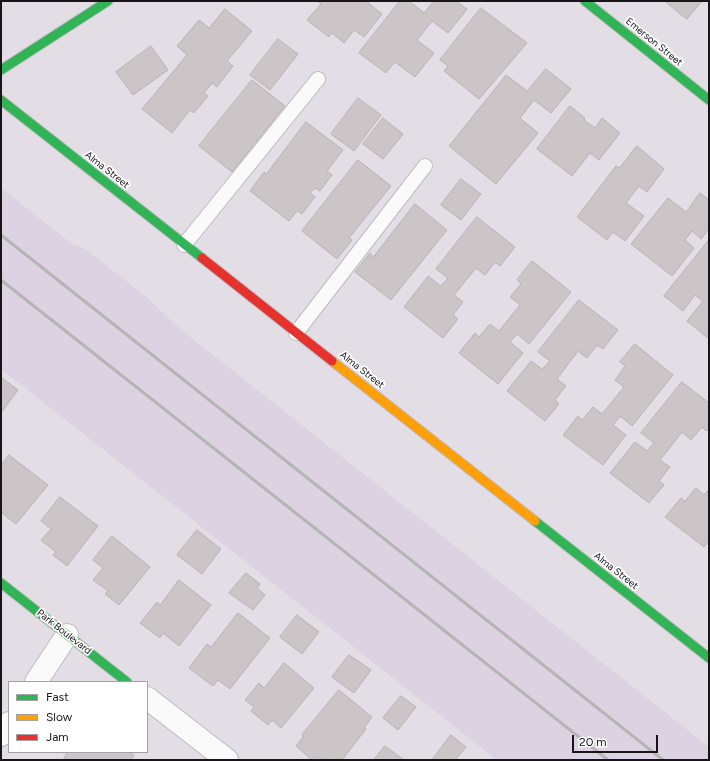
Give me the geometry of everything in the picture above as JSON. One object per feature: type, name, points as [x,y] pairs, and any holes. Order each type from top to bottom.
[{"type":"main road","points":[[1,70],[108,1]]},
{"type":"main road","name":"Emerson Street","points":[[585,1],[709,100]]},
{"type":"main road","name":"Alma Street","points":[[1,100],[709,658]]},
{"type":"main road","name":"Park Boulevard","points":[[1,582],[126,681]]},
{"type":"street","points":[[37,681],[67,635]]},
{"type":"street","points":[[148,699],[227,760]]},
{"type":"street","points":[[1,735],[8,724]]},
{"type":"lane","points":[[184,245],[318,79]]},
{"type":"lane","points":[[296,333],[425,166]]},
{"type":"shaded area","points":[[1,188],[72,244],[84,248],[148,298],[179,328],[709,747],[709,760],[497,760],[1,369]]},
{"type":"building","points":[[317,1],[366,1],[382,14],[364,37],[354,30],[344,43],[332,33],[329,37],[307,20],[321,4]]},
{"type":"building","points":[[400,1],[409,1],[424,13],[434,1],[456,1],[467,9],[448,33],[432,21],[417,40],[434,53],[415,77],[395,62],[386,73],[359,53]]},
{"type":"building","points":[[665,1],[702,1],[687,19]]},
{"type":"building","points":[[481,8],[527,43],[479,99],[444,71],[448,66],[440,60]]},
{"type":"building","points":[[225,9],[252,31],[227,61],[233,66],[217,87],[212,83],[204,93],[208,96],[194,113],[190,110],[172,133],[142,109],[187,55],[177,46],[199,20],[209,28]]},
{"type":"building","points":[[278,39],[298,54],[270,90],[250,75]]},
{"type":"building","points":[[151,46],[168,70],[133,95],[116,72]]},
{"type":"building","points":[[546,69],[571,89],[551,113],[534,100],[520,118],[538,133],[496,184],[449,146],[506,75],[527,91]]},
{"type":"building","points":[[252,80],[285,106],[232,172],[199,146]]},
{"type":"building","points":[[358,98],[381,115],[354,151],[331,134]]},
{"type":"building","points":[[570,106],[585,118],[584,120],[595,128],[602,118],[620,133],[599,160],[590,153],[572,176],[537,149]]},
{"type":"building","points":[[383,118],[403,134],[383,159],[363,144]]},
{"type":"building","points":[[306,122],[343,150],[327,171],[332,175],[320,191],[315,188],[310,193],[315,197],[302,214],[297,211],[289,221],[250,191],[264,172],[266,174]]},
{"type":"building","points":[[637,146],[664,169],[647,192],[639,186],[626,203],[644,216],[625,241],[613,232],[607,240],[577,217],[616,166],[619,168]]},
{"type":"building","points":[[358,160],[391,186],[349,238],[352,240],[337,259],[302,231]]},
{"type":"building","points":[[461,179],[481,194],[461,220],[441,205]]},
{"type":"building","points":[[700,193],[709,200],[709,229],[701,239],[692,231],[685,240],[694,248],[672,276],[631,244],[668,198],[686,212]]},
{"type":"building","points":[[415,204],[447,230],[391,300],[355,272],[370,253],[373,257]]},
{"type":"building","points":[[477,217],[515,247],[500,266],[495,262],[485,275],[476,268],[454,295],[463,302],[453,315],[458,319],[443,338],[404,307],[428,276],[441,286],[448,278],[436,269]]},
{"type":"building","points":[[709,240],[709,339],[687,321],[703,301],[695,295],[683,311],[664,296]]},
{"type":"building","points":[[532,261],[571,292],[529,344],[517,334],[510,342],[523,353],[498,384],[459,353],[475,333],[479,337],[490,324],[499,331],[520,305],[510,297],[521,284],[517,280]]},
{"type":"building","points":[[579,300],[618,330],[603,349],[597,345],[587,358],[578,351],[557,379],[566,386],[555,400],[559,404],[545,421],[507,391],[531,361],[542,369],[550,361],[538,352]]},
{"type":"building","points":[[635,344],[673,375],[632,426],[620,416],[613,425],[626,435],[603,465],[563,435],[578,416],[582,420],[593,407],[602,414],[624,387],[615,380],[625,366],[620,362]]},
{"type":"building","points":[[1,377],[18,390],[1,413]]},
{"type":"building","points":[[682,382],[709,403],[709,427],[706,431],[702,427],[691,440],[682,432],[660,460],[670,467],[659,481],[664,485],[649,503],[610,473],[635,442],[647,451],[654,443],[641,433]]},
{"type":"building","points":[[9,455],[48,485],[16,524],[2,513],[4,510],[1,508],[1,465]]},
{"type":"building","points":[[696,488],[704,495],[709,489],[709,541],[704,547],[665,517],[681,498],[685,501]]},
{"type":"building","points":[[60,497],[98,526],[67,566],[53,555],[56,552],[41,540],[51,529],[41,521]]},
{"type":"building","points":[[197,530],[221,549],[202,574],[177,555]]},
{"type":"building","points":[[112,536],[150,567],[119,605],[105,594],[108,591],[93,580],[103,568],[93,560]]},
{"type":"building","points":[[246,573],[260,584],[257,588],[265,595],[253,610],[229,593]]},
{"type":"building","points":[[179,580],[211,605],[179,646],[163,633],[160,638],[140,623],[157,602],[160,605]]},
{"type":"building","points":[[238,613],[270,638],[230,689],[218,680],[213,686],[189,668],[207,644],[211,647]]},
{"type":"building","points":[[297,615],[319,632],[302,654],[280,637]]},
{"type":"building","points":[[349,655],[371,670],[354,693],[332,677]]},
{"type":"building","points":[[284,663],[314,688],[281,728],[272,720],[268,725],[251,711],[254,707],[245,700],[259,683],[264,688]]},
{"type":"building","points":[[339,690],[372,717],[364,728],[366,729],[342,760],[322,760],[318,757],[315,760],[312,760],[296,746],[303,737],[302,735]]},
{"type":"building","points":[[401,696],[416,707],[398,730],[383,718]]},
{"type":"building","points":[[451,735],[466,747],[455,760],[432,760]]},
{"type":"building","points":[[385,746],[404,760],[374,760]]},
{"type":"building","points":[[67,753],[131,753],[134,755],[131,760],[67,760],[64,758]]},
{"type":"railway","points":[[1,235],[663,760]]},
{"type":"railway","points":[[1,280],[608,760]]},
{"type":"traffic: fast","points":[[1,70],[108,1]]},
{"type":"traffic: fast","points":[[585,1],[709,100]]},
{"type":"traffic: fast","points":[[1,100],[202,258]]},
{"type":"traffic: fast","points":[[535,521],[709,658]]},
{"type":"traffic: fast","points":[[1,583],[126,681]]},
{"type":"traffic: slow","points":[[332,361],[535,521]]},
{"type":"traffic: jam","points":[[202,258],[332,361]]}]
